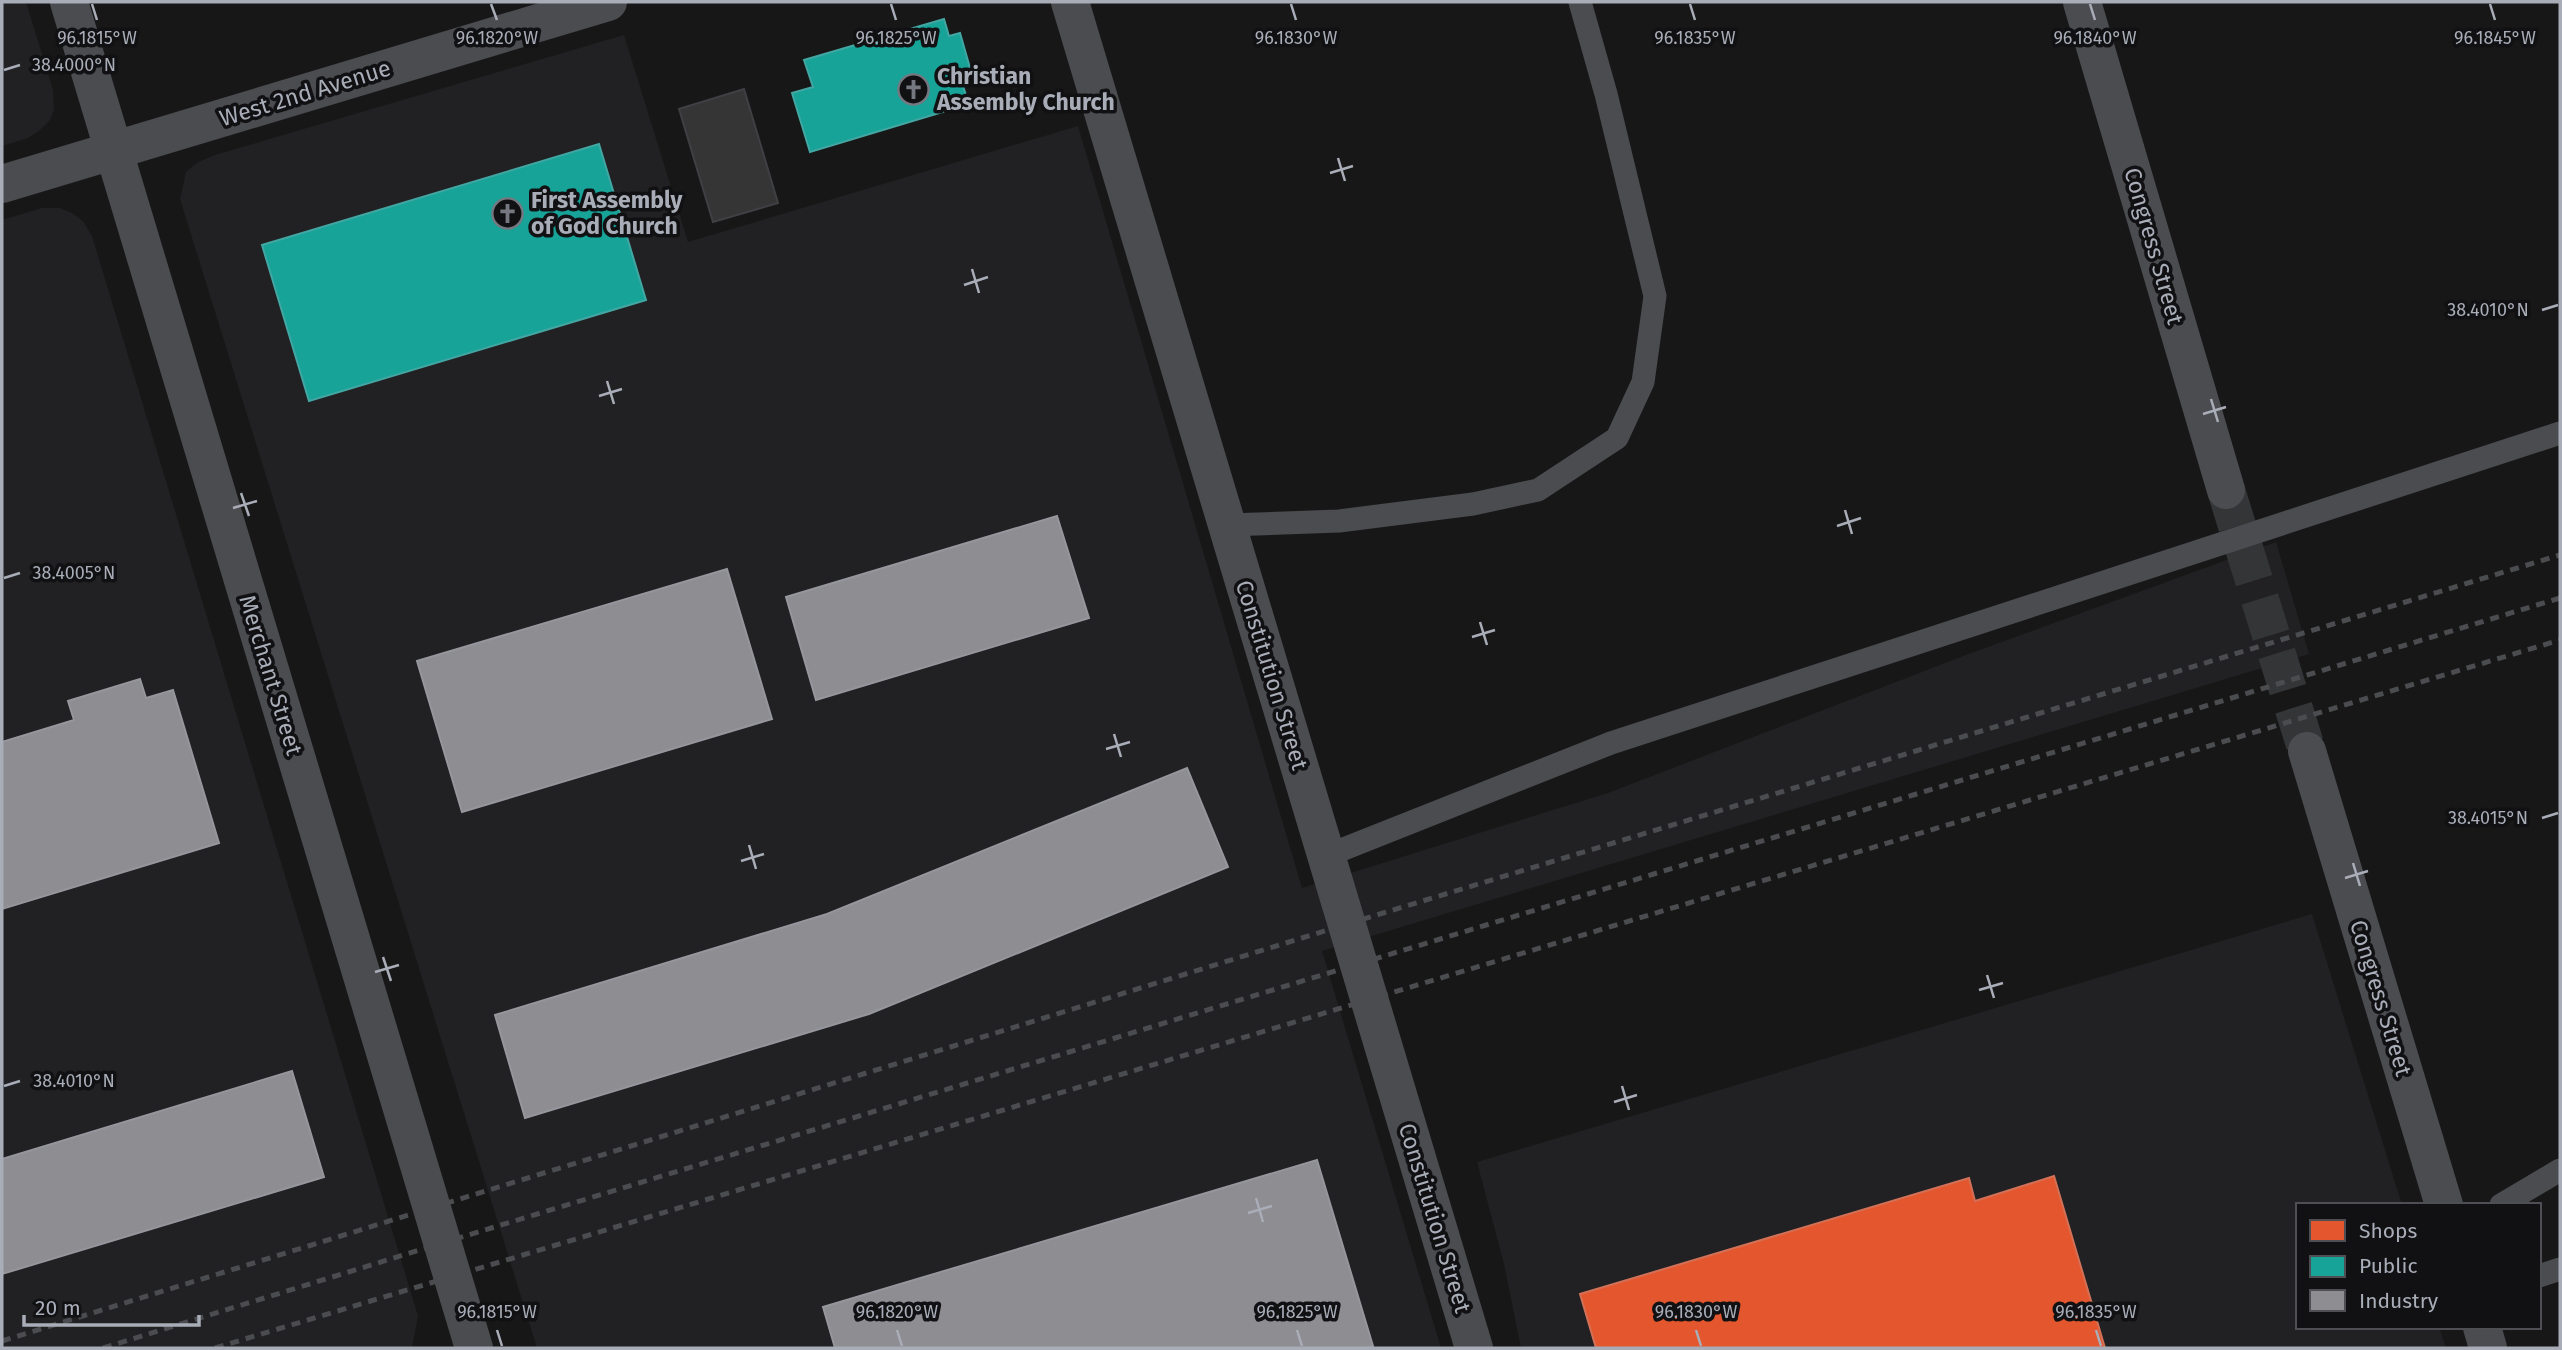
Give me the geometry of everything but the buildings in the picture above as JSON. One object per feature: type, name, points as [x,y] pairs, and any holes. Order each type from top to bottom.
[{"type":"street","name":"Merchant Street","points":[[69,2],[474,1348]]},
{"type":"street","name":"West 2nd Avenue","points":[[2,184],[549,10],[608,2]]},
{"type":"street","name":"Constitution Street","points":[[1070,2],[1474,1348]]},
{"type":"street","name":"Congress Street","points":[[2082,2],[2226,490]]},
{"type":"street","name":"Congress Street","points":[[2307,751],[2443,1203]]},
{"type":"street","points":[[2483,1329],[2488,1348]]},
{"type":"lane","points":[[1227,525],[1339,522],[1473,504],[1538,490],[1617,438],[1643,382],[1655,296],[1606,94],[1580,2]]},
{"type":"lane","points":[[1326,856],[1611,743],[2560,433]]},
{"type":"lane","points":[[2504,1203],[2560,1170]]},
{"type":"lane","points":[[2541,1275],[2560,1269]]},
{"type":"shaded area","points":[[2,2],[26,2],[53,90],[54,109],[50,120],[40,130],[28,138],[2,146]]},
{"type":"shaded area","points":[[624,35],[688,242],[1078,126],[1302,888],[1608,793],[1966,655],[2276,542],[2309,654],[1322,951],[1441,1348],[537,1348],[180,199],[186,172],[198,162],[215,155]]},
{"type":"shaded area","points":[[42,208],[60,208],[72,213],[83,221],[92,236],[418,1316],[412,1348],[2,1348],[2,220]]},
{"type":"shaded area","points":[[2312,914],[2401,1203],[2296,1203],[2296,1329],[2440,1329],[2446,1348],[1521,1348],[1504,1264],[1477,1162]]},
{"type":"tunnel","points":[[2226,490],[2307,751]]},
{"type":"railway","points":[[2,1341],[1347,924],[2560,555]]},
{"type":"railway","points":[[103,1348],[2560,598]]},
{"type":"railway","points":[[215,1348],[2560,640]]},
{"type":"place","name":"Christian Assembly Church","points":[[914,89]]},
{"type":"place","name":"First Assembly of God Church","points":[[508,213]]}]
